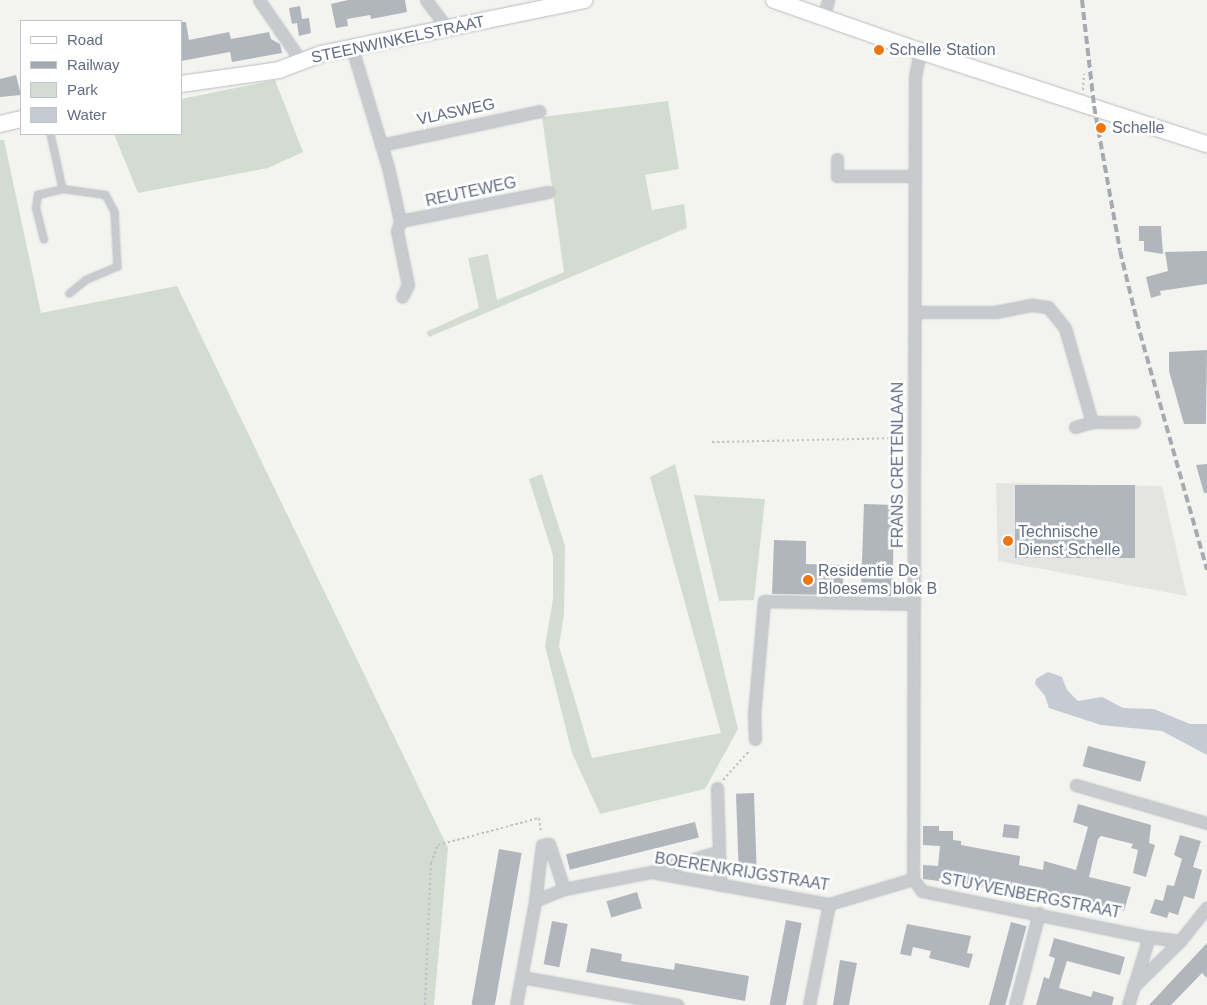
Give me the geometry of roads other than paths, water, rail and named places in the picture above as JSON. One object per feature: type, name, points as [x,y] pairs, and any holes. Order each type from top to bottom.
[{"type":"street","points":[[259,0],[301,61]]},
{"type":"street","points":[[426,0],[448,29]]},
{"type":"street","name":"STEENWINKELSTRAAT","points":[[182,84],[279,70],[301,61],[352,48],[448,29],[551,4],[585,0]]},
{"type":"street","points":[[774,0],[920,51],[1207,144]]},
{"type":"street","points":[[823,18],[828,0]]},
{"type":"street","points":[[352,48],[381,145],[400,220],[397,231],[408,285],[402,298]]},
{"type":"street","name":"FRANS CRETENLAAN","points":[[913,879],[915,76],[920,51]]},
{"type":"street","name":"VLASWEG","points":[[381,145],[539,111]]},
{"type":"street","points":[[0,124],[20,119]]},
{"type":"street","points":[[837,158],[837,176],[915,176]]},
{"type":"street","name":"REUTEWEG","points":[[400,220],[548,192]]},
{"type":"street","points":[[915,312],[995,312],[1032,305],[1048,307],[1065,328],[1092,422]]},
{"type":"street","points":[[1076,427],[1092,422],[1134,422]]},
{"type":"street","points":[[755,739],[764,601],[914,604]]},
{"type":"street","points":[[1076,785],[1207,823]]},
{"type":"street","points":[[717,788],[717,852],[720,885]]},
{"type":"street","points":[[516,1005],[536,901],[542,846],[549,844],[564,889]]},
{"type":"street","points":[[651,872],[717,852]]},
{"type":"street","name":"BOERENKRIJGSTRAAT","points":[[536,901],[564,889],[651,872],[828,904],[913,879]]},
{"type":"street","name":"STUYVENBERGSTRAAT","points":[[913,879],[922,891],[1039,913],[1149,937],[1180,941]]},
{"type":"street","points":[[809,1005],[828,904]]},
{"type":"street","points":[[1132,987],[1180,941],[1207,907]]},
{"type":"street","points":[[1015,1005],[1039,913]]},
{"type":"street","points":[[1128,1005],[1149,937]]},
{"type":"street","points":[[522,977],[678,1005]]},
{"type":"lane","points":[[51,135],[63,189]]},
{"type":"lane","points":[[44,240],[36,209],[38,195],[63,189],[106,195],[111,200],[115,212],[118,267],[87,280],[70,294]]},
{"type":"water","points":[[1048,672],[1062,677],[1067,690],[1078,701],[1102,697],[1123,708],[1154,709],[1190,724],[1207,724],[1207,755],[1162,731],[1101,725],[1049,708],[1045,696],[1035,684],[1036,679]]},
{"type":"railway","points":[[1082,0],[1094,106],[1120,251],[1140,333],[1207,570]]},
{"type":"place","name":"Schelle Station","points":[[879,50]]},
{"type":"place","name":"Schelle","points":[[1101,128]]},
{"type":"place","name":"Technische Dienst Schelle","points":[[1008,541]]},
{"type":"place","name":"Residentie De Bloesems blok B","points":[[808,580]]}]
